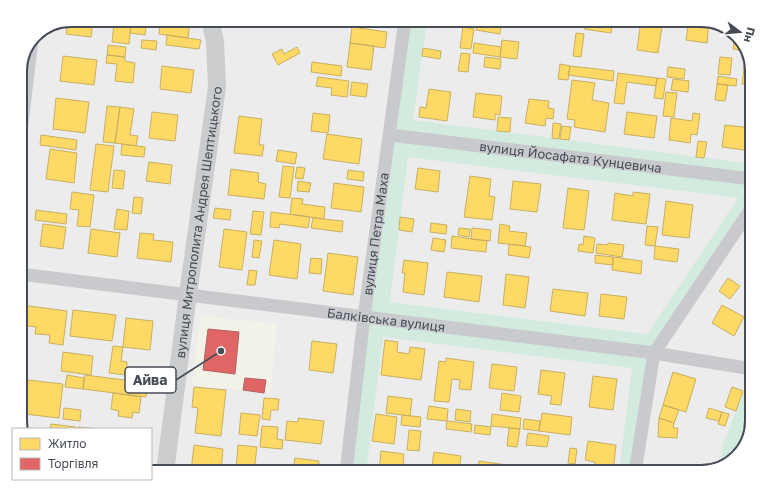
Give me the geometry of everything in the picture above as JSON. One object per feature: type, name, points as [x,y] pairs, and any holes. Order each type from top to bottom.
[{"type":"street","name":"вулиця Митрополита Андрея Шептицького","points":[[166,465],[217,87],[215,41],[212,27]]},
{"type":"street","name":"вулиця Петра Маха","points":[[347,465],[364,317],[405,27]]},
{"type":"street","points":[[27,82],[30,53]]},
{"type":"street","name":"вулиця Йосафата Кунцевича","points":[[390,135],[745,178]]},
{"type":"street","points":[[636,465],[654,353],[745,217]]},
{"type":"street","name":"Балківська вулиця","points":[[27,275],[654,353],[745,368]]},
{"type":"shaded area","points":[[200,316],[277,324],[270,393],[192,385]]},
{"type":"green space","points":[[410,27],[426,27],[413,120],[745,163],[745,172],[396,130]]},
{"type":"green space","points":[[395,141],[745,183],[745,205],[650,347],[371,312]],"holes":[[[408,157],[738,198],[647,334],[390,302]]]},
{"type":"green space","points":[[369,323],[647,358],[630,465],[620,465],[632,368],[383,337],[367,465],[353,465]]},
{"type":"green space","points":[[745,390],[744,433],[738,446],[726,458],[721,460],[722,446]]},
{"type":"building: Житло","points":[[67,27],[92,27],[91,37],[66,34]]},
{"type":"building: Житло","points":[[114,27],[131,27],[129,44],[112,42]]},
{"type":"building: Житло","points":[[131,27],[146,27],[145,35],[130,33]]},
{"type":"building: Житло","points":[[160,27],[189,27],[188,38],[159,34]]},
{"type":"building: Житло","points":[[352,27],[387,32],[385,48],[350,43]]},
{"type":"building: Житло","points":[[463,27],[474,29],[471,49],[460,48]]},
{"type":"building: Житло","points":[[476,27],[501,27],[500,34],[476,30]]},
{"type":"building: Житло","points":[[584,27],[612,27],[611,33],[584,29]]},
{"type":"building: Житло","points":[[640,27],[662,27],[658,53],[637,50]]},
{"type":"building: Житло","points":[[688,27],[708,27],[707,43],[686,40]]},
{"type":"building: Житло","points":[[576,33],[584,34],[581,57],[573,56]]},
{"type":"building: Житло","points":[[167,35],[201,40],[199,49],[166,45]]},
{"type":"building: Житло","points":[[142,40],[157,41],[156,50],[141,48]]},
{"type":"building: Житло","points":[[502,40],[519,42],[517,59],[500,57]]},
{"type":"building: Житло","points":[[350,43],[374,46],[371,70],[347,67]]},
{"type":"building: Житло","points":[[474,43],[501,47],[500,57],[473,53]]},
{"type":"building: Житло","points":[[108,45],[126,47],[125,57],[107,55]]},
{"type":"building: Житло","points":[[297,47],[300,53],[278,65],[272,54],[282,49],[284,54]]},
{"type":"building: Житло","points":[[423,48],[441,51],[440,59],[422,56]]},
{"type":"building: Житло","points":[[461,53],[470,54],[468,72],[458,71]]},
{"type":"building: Житло","points":[[107,55],[125,57],[125,61],[135,63],[133,83],[115,81],[117,64],[106,63]]},
{"type":"building: Житло","points":[[63,56],[97,60],[94,85],[60,81]]},
{"type":"building: Житло","points":[[485,57],[501,59],[500,69],[484,67]]},
{"type":"building: Житло","points":[[720,57],[732,58],[730,75],[718,74]]},
{"type":"building: Житло","points":[[312,62],[342,66],[341,76],[311,72]]},
{"type":"building: Житло","points":[[745,63],[745,84],[742,84]]},
{"type":"building: Житло","points":[[560,64],[570,66],[568,80],[558,79]]},
{"type":"building: Житло","points":[[162,66],[194,70],[191,93],[160,89]]},
{"type":"building: Житло","points":[[570,66],[614,71],[613,81],[568,75]]},
{"type":"building: Житло","points":[[668,67],[685,69],[684,79],[667,77]]},
{"type":"building: Житло","points":[[618,73],[657,78],[656,86],[627,82],[624,104],[614,103]]},
{"type":"building: Житло","points":[[718,76],[737,79],[736,86],[717,84]]},
{"type":"building: Житло","points":[[318,77],[349,81],[347,97],[331,95],[332,88],[316,86]]},
{"type":"building: Житло","points":[[657,78],[666,79],[663,99],[654,98]]},
{"type":"building: Житло","points":[[673,79],[689,81],[688,92],[671,90]]},
{"type":"building: Житло","points":[[572,80],[595,83],[592,100],[609,103],[605,132],[574,127],[575,120],[567,119]]},
{"type":"building: Житло","points":[[352,82],[368,84],[366,97],[350,95]]},
{"type":"building: Житло","points":[[717,84],[728,85],[725,101],[715,100]]},
{"type":"building: Житло","points":[[429,89],[451,92],[447,121],[419,117],[420,107],[426,108]]},
{"type":"building: Житло","points":[[666,92],[677,93],[674,117],[663,116]]},
{"type":"building: Житло","points":[[476,93],[502,96],[500,115],[495,114],[495,120],[473,117]]},
{"type":"building: Житло","points":[[56,98],[89,102],[85,133],[53,129]]},
{"type":"building: Житло","points":[[529,99],[549,101],[548,108],[554,109],[553,119],[546,118],[545,126],[525,123]]},
{"type":"building: Житло","points":[[107,106],[120,107],[115,143],[103,142]]},
{"type":"building: Житло","points":[[120,107],[134,109],[130,135],[138,136],[136,146],[115,143]]},
{"type":"building: Житло","points":[[152,112],[178,115],[175,141],[149,138]]},
{"type":"building: Житло","points":[[627,112],[657,116],[654,138],[624,134]]},
{"type":"building: Житло","points":[[313,113],[330,115],[328,133],[311,131]]},
{"type":"building: Житло","points":[[693,113],[700,114],[697,135],[691,134],[690,143],[669,140],[671,118],[692,121]]},
{"type":"building: Житло","points":[[239,116],[262,119],[259,145],[264,145],[262,156],[234,153]]},
{"type":"building: Житло","points":[[498,117],[511,118],[510,132],[497,131]]},
{"type":"building: Житло","points":[[553,123],[561,124],[559,139],[552,138]]},
{"type":"building: Житло","points":[[725,125],[745,127],[745,150],[722,147]]},
{"type":"building: Житло","points":[[562,126],[571,127],[569,140],[560,139]]},
{"type":"building: Житло","points":[[327,134],[362,139],[359,164],[323,159]]},
{"type":"building: Житло","points":[[41,135],[77,140],[76,150],[40,145]]},
{"type":"building: Житло","points":[[698,141],[707,142],[704,158],[696,157]]},
{"type":"building: Житло","points":[[96,144],[114,146],[108,192],[90,190]]},
{"type":"building: Житло","points":[[122,144],[145,147],[144,157],[121,155]]},
{"type":"building: Житло","points":[[50,149],[77,153],[74,183],[46,179]]},
{"type":"building: Житло","points":[[278,150],[297,153],[295,164],[276,161]]},
{"type":"building: Житло","points":[[149,162],[172,165],[170,184],[146,181]]},
{"type":"building: Житло","points":[[283,166],[294,167],[290,198],[279,197]]},
{"type":"building: Житло","points":[[297,167],[305,168],[303,179],[295,178]]},
{"type":"building: Житло","points":[[418,168],[440,171],[438,192],[415,189]]},
{"type":"building: Житло","points":[[231,169],[259,173],[258,182],[266,184],[264,199],[228,195]]},
{"type":"building: Житло","points":[[114,170],[125,171],[123,189],[112,188]]},
{"type":"building: Житло","points":[[348,170],[364,172],[363,181],[347,179]]},
{"type":"building: Житло","points":[[470,176],[491,179],[489,196],[495,197],[492,220],[464,217]]},
{"type":"building: Житло","points":[[298,181],[311,183],[309,192],[297,191]]},
{"type":"building: Житло","points":[[513,181],[541,184],[537,212],[510,209]]},
{"type":"building: Житло","points":[[334,183],[364,187],[361,212],[331,208]]},
{"type":"building: Житло","points":[[568,188],[589,191],[584,230],[563,228]]},
{"type":"building: Житло","points":[[72,192],[94,195],[90,227],[77,226],[79,210],[70,209]]},
{"type":"building: Житло","points":[[633,192],[650,194],[646,224],[612,220],[615,193],[633,196]]},
{"type":"building: Житло","points":[[134,197],[143,198],[141,214],[132,213]]},
{"type":"building: Житло","points":[[292,198],[303,199],[302,204],[325,207],[324,219],[290,214]]},
{"type":"building: Житло","points":[[666,201],[693,205],[689,238],[662,235]]},
{"type":"building: Житло","points":[[215,208],[231,210],[230,220],[213,218]]},
{"type":"building: Житло","points":[[117,209],[129,211],[127,230],[114,229]]},
{"type":"building: Житло","points":[[36,210],[67,214],[66,224],[35,220]]},
{"type":"building: Житло","points":[[253,211],[264,212],[261,235],[250,234]]},
{"type":"building: Житло","points":[[271,212],[310,217],[308,228],[280,224],[279,228],[270,227]]},
{"type":"building: Житло","points":[[400,217],[414,219],[412,232],[399,230]]},
{"type":"building: Житло","points":[[313,218],[343,221],[342,232],[311,228]]},
{"type":"building: Житло","points":[[431,223],[447,225],[446,234],[430,232]]},
{"type":"building: Житло","points":[[43,224],[66,227],[63,249],[40,246]]},
{"type":"building: Житло","points":[[500,224],[510,226],[509,231],[527,233],[525,246],[498,243]]},
{"type":"building: Житло","points":[[647,226],[658,227],[655,246],[645,245]]},
{"type":"building: Житло","points":[[459,228],[470,229],[469,237],[458,235]]},
{"type":"building: Житло","points":[[472,228],[491,230],[490,241],[471,239]]},
{"type":"building: Житло","points":[[91,229],[120,233],[117,257],[88,253]]},
{"type":"building: Житло","points":[[224,229],[247,232],[242,270],[219,267]]},
{"type":"building: Житло","points":[[140,233],[154,234],[153,240],[173,242],[171,262],[137,258]]},
{"type":"building: Житло","points":[[452,236],[487,241],[486,252],[451,248]]},
{"type":"building: Житло","points":[[584,236],[595,238],[593,253],[578,251],[579,244],[583,245]]},
{"type":"building: Житло","points":[[433,238],[446,240],[444,252],[431,250]]},
{"type":"building: Житло","points":[[254,240],[262,241],[259,258],[252,257]]},
{"type":"building: Житло","points":[[274,240],[301,244],[297,279],[269,275]]},
{"type":"building: Житло","points":[[608,243],[624,245],[622,257],[596,253],[597,244],[607,245]]},
{"type":"building: Житло","points":[[509,244],[531,247],[529,258],[508,255]]},
{"type":"building: Житло","points":[[655,246],[679,249],[677,262],[654,259]]},
{"type":"building: Житло","points":[[328,253],[358,257],[353,295],[323,291]]},
{"type":"building: Житло","points":[[595,255],[613,257],[613,265],[595,263]]},
{"type":"building: Житло","points":[[613,257],[642,261],[641,274],[612,270]]},
{"type":"building: Житло","points":[[311,258],[322,259],[321,274],[309,273]]},
{"type":"building: Житло","points":[[404,260],[428,263],[424,295],[403,292],[405,273],[402,273]]},
{"type":"building: Житло","points":[[249,270],[257,271],[255,285],[247,285]]},
{"type":"building: Житло","points":[[447,272],[482,276],[479,302],[444,297]]},
{"type":"building: Житло","points":[[506,274],[529,277],[525,308],[503,305]]},
{"type":"building: Житло","points":[[728,278],[740,286],[730,299],[719,291]]},
{"type":"building: Житло","points":[[553,289],[588,293],[585,316],[550,311]]},
{"type":"building: Житло","points":[[601,294],[627,297],[624,319],[599,316]]},
{"type":"building: Житло","points":[[722,305],[744,317],[734,336],[712,323]]},
{"type":"building: Житло","points":[[27,306],[67,311],[63,345],[49,343],[50,335],[35,334],[36,327],[27,326]]},
{"type":"building: Житло","points":[[73,310],[116,315],[112,341],[70,336]]},
{"type":"building: Житло","points":[[126,318],[153,321],[150,350],[123,347]]},
{"type":"building: Житло","points":[[385,340],[398,342],[397,352],[409,354],[410,347],[425,349],[421,380],[381,375]]},
{"type":"building: Житло","points":[[312,341],[337,344],[333,373],[309,370]]},
{"type":"building: Житло","points":[[113,346],[123,347],[121,361],[127,362],[126,375],[109,373]]},
{"type":"building: Житло","points":[[63,352],[93,356],[91,375],[61,371]]},
{"type":"building: Житло","points":[[446,358],[474,362],[471,390],[459,389],[460,380],[452,379],[449,402],[434,401],[439,361],[446,362]]},
{"type":"building: Житло","points":[[492,364],[517,367],[514,391],[489,388]]},
{"type":"building: Житло","points":[[541,370],[565,373],[561,405],[550,404],[552,396],[538,394]]},
{"type":"building: Житло","points":[[673,372],[696,379],[686,412],[663,405]]},
{"type":"building: Житло","points":[[67,375],[84,378],[83,389],[65,387]]},
{"type":"building: Житло","points":[[85,375],[148,383],[146,397],[83,389]]},
{"type":"building: Житло","points":[[593,376],[617,379],[613,410],[589,407]]},
{"type":"building: Житло","points":[[28,380],[63,384],[59,418],[27,414]]},
{"type":"building: Житло","points":[[194,387],[226,390],[221,436],[195,433],[198,408],[192,407]]},
{"type":"building: Житло","points":[[732,387],[743,391],[736,411],[725,407]]},
{"type":"building: Житло","points":[[113,393],[141,397],[139,413],[133,412],[132,418],[118,416],[119,411],[111,409]]},
{"type":"building: Житло","points":[[502,393],[521,396],[519,412],[500,410]]},
{"type":"building: Житло","points":[[388,396],[412,399],[410,416],[386,413]]},
{"type":"building: Житло","points":[[264,398],[279,399],[278,410],[271,410],[270,420],[262,419]]},
{"type":"building: Житло","points":[[663,405],[679,410],[674,423],[659,418]]},
{"type":"building: Житло","points":[[429,406],[448,409],[447,421],[427,419]]},
{"type":"building: Житло","points":[[64,408],[81,410],[80,421],[63,419]]},
{"type":"building: Житло","points":[[709,408],[722,412],[719,421],[706,418]]},
{"type":"building: Житло","points":[[456,409],[471,411],[470,422],[455,420]]},
{"type":"building: Житло","points":[[722,412],[729,414],[725,426],[718,424]]},
{"type":"building: Житло","points":[[241,413],[260,415],[257,436],[239,434]]},
{"type":"building: Житло","points":[[542,413],[572,417],[570,435],[539,431]]},
{"type":"building: Житло","points":[[376,414],[397,417],[394,444],[372,441]]},
{"type":"building: Житло","points":[[492,414],[521,418],[520,429],[491,426]]},
{"type":"building: Житло","points":[[402,415],[421,417],[420,427],[401,425]]},
{"type":"building: Житло","points":[[298,418],[324,421],[321,444],[285,440],[287,421],[298,422]]},
{"type":"building: Житло","points":[[659,418],[674,423],[673,428],[678,428],[677,438],[658,437]]},
{"type":"building: Житло","points":[[524,419],[540,421],[539,431],[523,429]]},
{"type":"building: Житло","points":[[447,421],[472,424],[471,432],[446,429]]},
{"type":"building: Житло","points":[[51,424],[76,427],[76,428],[50,428]]},
{"type":"building: Житло","points":[[475,425],[491,427],[490,435],[474,433]]},
{"type":"building: Житло","points":[[262,426],[278,427],[277,439],[283,440],[282,449],[260,447]]},
{"type":"building: Житло","points":[[509,428],[520,429],[517,447],[507,446]]},
{"type":"building: Житло","points":[[409,430],[421,431],[419,451],[407,450]]},
{"type":"building: Житло","points":[[528,433],[549,436],[547,447],[526,445]]},
{"type":"building: Житло","points":[[588,441],[616,445],[614,465],[595,465],[595,462],[585,460]]},
{"type":"building: Житло","points":[[194,445],[223,449],[221,465],[192,465]]},
{"type":"building: Житло","points":[[238,445],[257,447],[255,465],[236,465]]},
{"type":"building: Житло","points":[[570,448],[577,449],[575,464],[568,463]]},
{"type":"building: Житло","points":[[381,451],[404,454],[403,465],[380,465]]},
{"type":"building: Житло","points":[[434,452],[461,456],[460,465],[432,465]]},
{"type":"building: Житло","points":[[295,458],[319,461],[319,465],[294,465]]},
{"type":"building: Житло","points":[[479,461],[507,465],[478,465]]},
{"type":"building: Торгівля","points":[[208,329],[239,332],[235,374],[203,370]]},
{"type":"building: Торгівля","points":[[245,378],[266,380],[264,393],[243,390]]},
{"type":"place","name":"Айва","points":[[221,351]]}]
